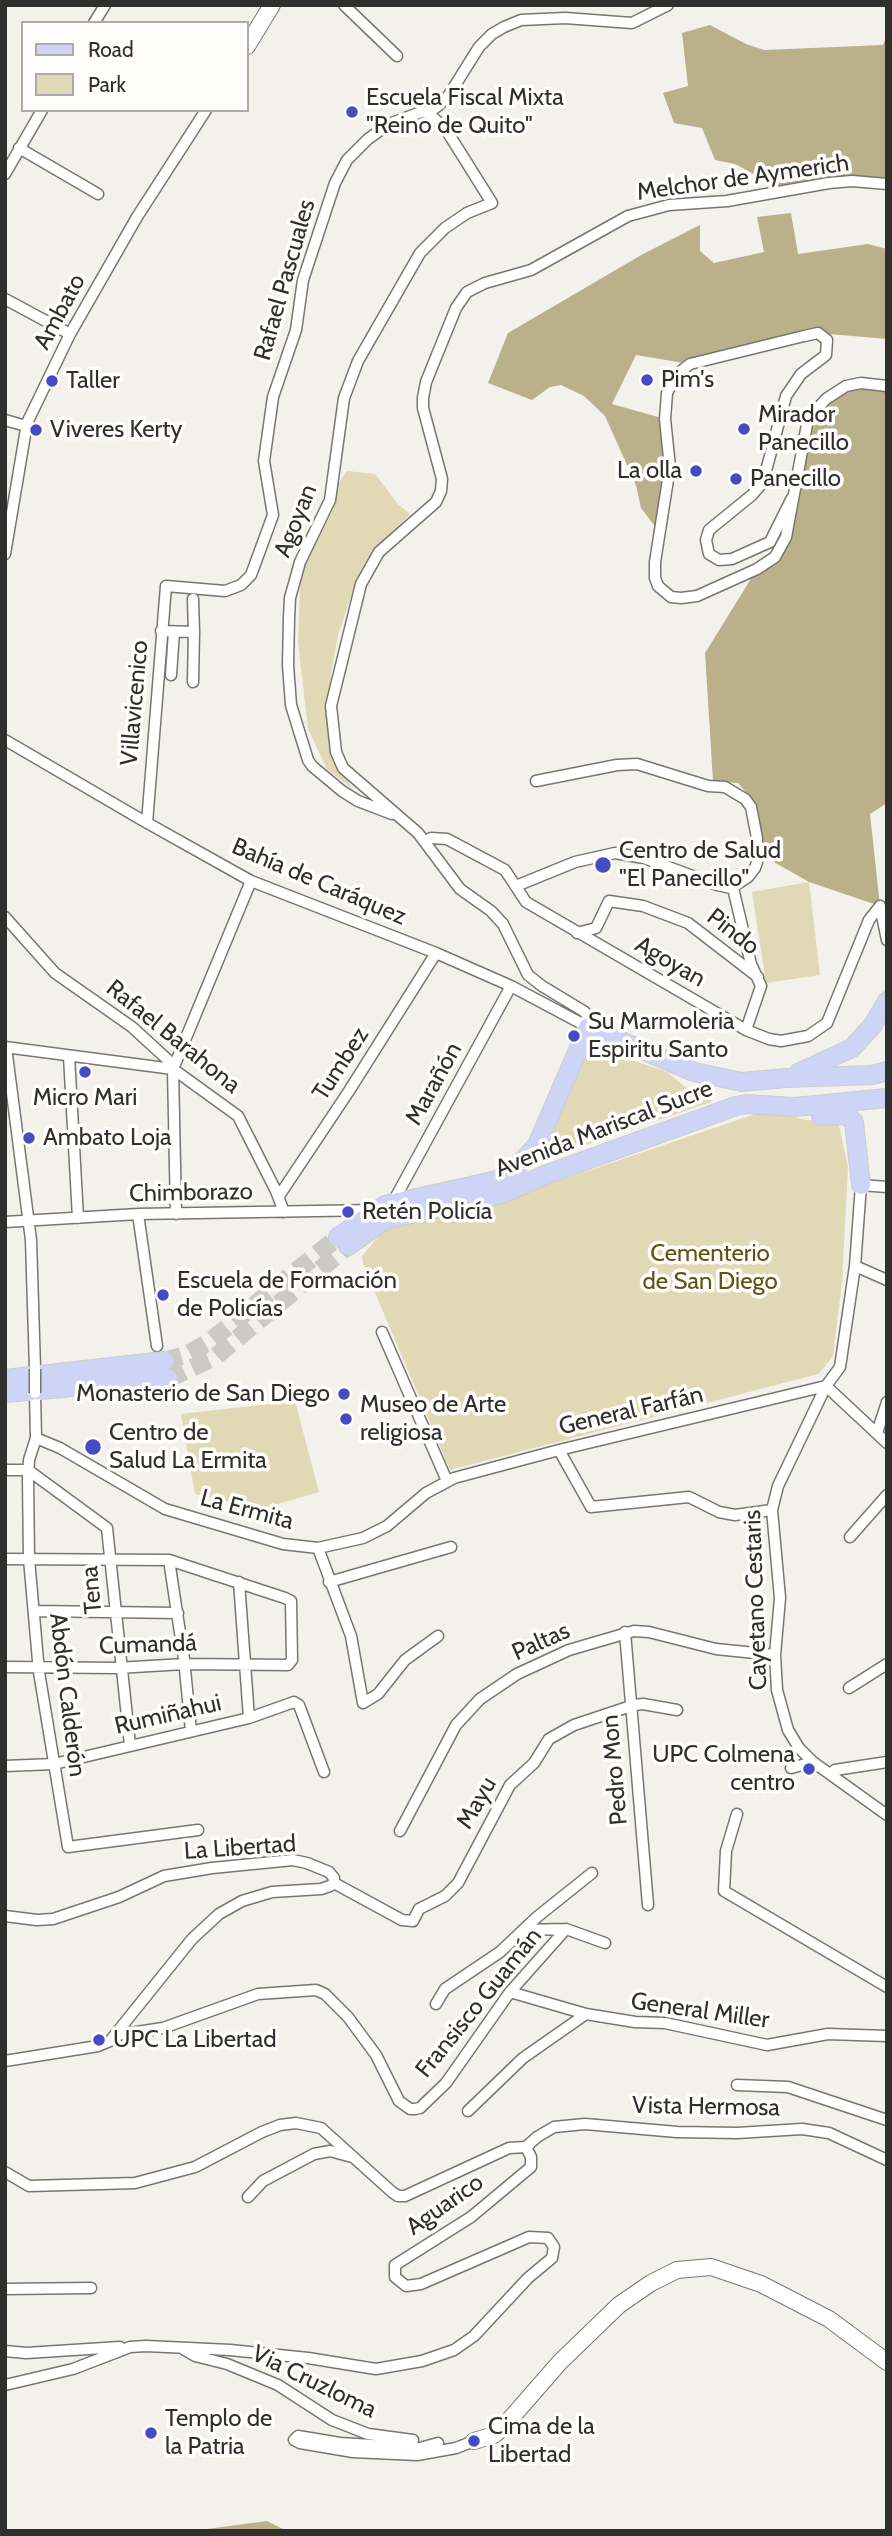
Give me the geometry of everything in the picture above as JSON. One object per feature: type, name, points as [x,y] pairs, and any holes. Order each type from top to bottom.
[{"type":"main road","points":[[786,1078],[852,1048],[873,1025],[887,1000]]},
{"type":"main road","points":[[545,1175],[540,1171],[534,1157],[537,1145],[588,1027],[694,1072],[742,1082],[872,1075],[887,1071]]},
{"type":"main road","name":"Avenida Mariscal Sucre","points":[[537,1145],[509,1175],[494,1181],[386,1206],[343,1241],[385,1220],[492,1197],[736,1106],[746,1104],[795,1107],[887,1098]]},
{"type":"main road","points":[[795,1107],[809,1116],[846,1115],[852,1119],[856,1125],[861,1185]]},
{"type":"main road","points":[[5,1379],[160,1353]]},
{"type":"main road","points":[[5,1393],[168,1379]]},
{"type":"street","points":[[95,21],[104,5]]},
{"type":"street","points":[[248,44],[272,5]]},
{"type":"street","points":[[344,5],[397,56]]},
{"type":"street","name":"Rafael Pascuales","points":[[166,586],[225,591],[241,585],[251,575],[273,514],[264,461],[273,397],[296,330],[303,280],[335,183],[347,160],[368,139],[389,124],[421,112],[428,113],[449,95],[480,47],[492,34],[504,27],[521,20],[565,18],[632,23],[668,5]]},
{"type":"street","points":[[5,174],[41,112]]},
{"type":"street","name":"Ambato","points":[[6,550],[26,426],[70,334],[137,217],[205,112]]},
{"type":"street","name":"Agoyan","points":[[397,816],[384,813],[350,796],[330,782],[308,760],[291,705],[288,665],[290,598],[300,562],[330,500],[344,398],[358,361],[420,253],[445,228],[467,213],[492,203],[445,128],[428,113]]},
{"type":"street","points":[[19,148],[98,194]]},
{"type":"street","name":"Melchor de Aymerich","points":[[588,1027],[590,1022],[584,1012],[528,975],[503,924],[491,911],[460,889],[434,857],[425,841],[340,764],[333,736],[331,706],[357,595],[366,572],[379,552],[436,502],[441,491],[442,479],[422,398],[426,382],[461,299],[475,287],[531,270],[617,221],[646,210],[727,201],[829,183],[852,181],[887,184]]},
{"type":"street","points":[[5,299],[70,334]]},
{"type":"street","points":[[792,498],[770,542],[763,547],[732,559],[719,560],[709,554],[706,540],[709,530],[752,495],[763,482],[786,396],[801,374],[826,355],[827,340],[818,333],[804,336],[690,364],[676,375],[667,393],[665,419],[670,467],[655,562],[655,578],[664,593],[681,598],[697,596],[757,569],[775,557],[786,537],[808,419],[816,408],[846,386],[861,383],[887,386]]},
{"type":"street","points":[[5,420],[26,426]]},
{"type":"street","name":"Villavicenico","points":[[147,823],[166,586]]},
{"type":"street","points":[[193,599],[193,681]]},
{"type":"street","points":[[161,631],[194,632]]},
{"type":"street","points":[[171,675],[174,632]]},
{"type":"street","name":"Bahía de Caráquez","points":[[5,740],[251,881],[436,953],[511,986],[588,1027]]},
{"type":"street","points":[[536,781],[617,765],[637,764],[708,786],[725,787],[738,794],[746,799],[754,816],[757,838],[755,869],[733,888]]},
{"type":"street","name":"Agoyan","points":[[425,841],[431,838],[447,839],[505,870],[526,902],[746,1030],[781,1041],[808,1036],[827,1023],[869,920],[883,907]]},
{"type":"street","points":[[516,886],[575,862],[615,853],[644,858],[717,885],[733,888]]},
{"type":"street","points":[[176,1214],[173,1069],[251,881]]},
{"type":"street","points":[[733,888],[751,964],[761,989],[746,1030]]},
{"type":"street","name":"Pindo","points":[[577,933],[597,927],[609,901],[643,906],[688,923],[758,977]]},
{"type":"street","points":[[883,907],[887,940]]},
{"type":"street","name":"Rafael Barahona","points":[[5,917],[55,973],[132,1027],[168,1060],[173,1069],[238,1116],[284,1212]]},
{"type":"street","name":"Tumbez","points":[[278,1196],[349,1091],[436,953]]},
{"type":"street","name":"Marañón","points":[[386,1206],[511,986]]},
{"type":"street","points":[[6,1047],[173,1069]]},
{"type":"street","name":"Abdón Calderón","points":[[6,1047],[29,1220],[36,1438],[28,1471],[29,1559],[39,1668],[68,1847],[198,1830]]},
{"type":"street","points":[[69,1056],[78,1217]]},
{"type":"street","points":[[861,1185],[887,1187]]},
{"type":"street","name":"Cayetano Cestaris","points":[[861,1185],[855,1266],[840,1367],[826,1386],[778,1486],[772,1510],[780,1598],[775,1655],[777,1690],[788,1730],[799,1748],[813,1762],[887,1815]]},
{"type":"street","name":"Chimborazo","points":[[5,1222],[138,1214],[284,1212],[386,1206]]},
{"type":"street","points":[[138,1214],[160,1353]]},
{"type":"street","points":[[855,1266],[887,1280]]},
{"type":"street","points":[[382,1332],[447,1481]]},
{"type":"street","points":[[826,1386],[887,1443]]},
{"type":"street","name":"General Farfán","points":[[447,1481],[559,1450],[826,1386]]},
{"type":"street","points":[[877,1433],[887,1402]]},
{"type":"street","name":"La Ermita","points":[[36,1438],[60,1448],[165,1509],[283,1545],[318,1548],[363,1538],[387,1526],[426,1493],[447,1481]]},
{"type":"street","points":[[559,1450],[591,1507],[689,1497],[719,1512],[735,1515],[772,1510]]},
{"type":"street","points":[[5,1470],[28,1471]]},
{"type":"street","name":"Tena","points":[[28,1471],[107,1528],[130,1745]]},
{"type":"street","points":[[850,1537],[887,1495]]},
{"type":"street","points":[[329,1582],[451,1547]]},
{"type":"street","points":[[318,1548],[351,1636],[363,1703],[378,1694],[405,1660],[438,1636]]},
{"type":"street","points":[[5,1559],[169,1560],[239,1583],[249,1718]]},
{"type":"street","points":[[169,1560],[178,1613],[191,1731]]},
{"type":"street","name":"Cumandá","points":[[5,1667],[121,1668],[184,1664],[291,1664],[291,1601],[239,1583]]},
{"type":"street","points":[[35,1611],[178,1613]]},
{"type":"street","name":"Paltas","points":[[400,1830],[456,1725],[480,1699],[517,1674],[569,1650],[625,1632],[649,1632],[716,1649],[775,1655]]},
{"type":"street","name":"Pedro Mon","points":[[625,1632],[648,1905]]},
{"type":"street","points":[[849,1688],[887,1664]]},
{"type":"street","name":"Rumiñahui","points":[[5,1766],[54,1764],[249,1718],[297,1702],[324,1772]]},
{"type":"street","name":"Mayu","points":[[334,1883],[402,1920],[413,1921],[419,1909],[445,1896],[458,1883],[510,1785],[534,1763],[549,1739],[574,1725],[630,1706],[643,1704],[677,1710]]},
{"type":"street","points":[[791,1768],[813,1762]]},
{"type":"street","points":[[830,1774],[835,1770],[887,1762]]},
{"type":"street","points":[[737,1814],[726,1851],[724,1891],[887,1987]]},
{"type":"street","name":"La Libertad","points":[[5,1916],[53,1919],[118,1897],[164,1876],[212,1868],[293,1860],[329,1872],[334,1878],[334,1883],[326,1888],[272,1892],[242,1901],[219,1914],[192,1939],[117,2035],[98,2046],[5,2061]]},
{"type":"street","points":[[436,2004],[445,1989],[500,1952],[592,1873]]},
{"type":"street","points":[[522,1931],[566,1929],[605,1944]]},
{"type":"street","name":"Fransisco Guamán","points":[[117,2035],[163,2028],[258,1994],[316,1990],[333,2001],[369,2046],[399,2101],[410,2109],[420,2108],[446,2084],[510,1992],[566,1929]]},
{"type":"street","name":"General Miller","points":[[510,1992],[586,2014],[635,2022],[665,2023],[767,2045],[828,2034],[887,2036]]},
{"type":"street","points":[[468,2111],[523,2058],[586,2014]]},
{"type":"street","points":[[737,2085],[788,2087],[887,2120]]},
{"type":"street","name":"Aguarico","points":[[5,2172],[25,2185],[33,2186],[135,2183],[195,2167],[262,2132],[280,2125],[296,2123],[321,2128],[391,2192],[405,2196],[509,2148],[526,2147],[531,2157],[531,2167],[471,2217],[395,2265],[395,2277],[406,2286],[421,2284],[528,2237],[548,2238],[554,2248],[552,2258],[528,2278],[474,2336],[454,2350],[422,2361],[376,2369],[307,2358],[181,2347]]},
{"type":"street","name":"Vista Hermosa","points":[[526,2147],[554,2127],[585,2124],[677,2132],[737,2133],[802,2129],[829,2133],[887,2160]]},
{"type":"street","points":[[248,2197],[263,2181],[314,2154],[330,2151],[354,2158]]},
{"type":"street","points":[[438,2444],[420,2448],[340,2443],[298,2435],[294,2440],[353,2452],[417,2455],[456,2448],[494,2435],[560,2362],[619,2305],[651,2283],[677,2270],[711,2267],[769,2287],[828,2319],[887,2362]]},
{"type":"street","points":[[5,2289],[91,2288]]},
{"type":"street","points":[[5,2385],[73,2369],[130,2347]]},
{"type":"street","points":[[5,2351],[26,2353],[181,2347]]},
{"type":"street","name":"Via Cruzloma","points":[[181,2347],[195,2356],[227,2364],[278,2385],[332,2420],[368,2434],[438,2444],[474,2441]]},
{"type":"green space","points":[[347,471],[375,474],[398,504],[410,514],[367,559],[355,584],[338,635],[328,711],[338,767],[353,789],[327,769],[308,729],[298,642],[300,586],[304,567],[332,512],[338,484]]},
{"type":"green space","points":[[809,882],[820,975],[766,983],[752,892]]},
{"type":"green space","points":[[590,1048],[667,1072],[685,1087],[711,1096],[711,1102],[554,1156],[548,1154],[548,1145]]},
{"type":"green space","name":"Cementerio de San Diego","points":[[767,1110],[806,1120],[838,1121],[848,1167],[842,1282],[833,1356],[822,1370],[818,1374],[450,1470],[363,1264],[362,1256],[386,1228],[408,1220],[512,1200],[534,1189]]},
{"type":"green space","points":[[295,1401],[319,1492],[261,1509],[195,1494],[181,1414]]},
{"type":"shaded area","points":[[710,25],[746,44],[764,50],[883,45],[887,35],[887,185],[873,182],[783,190],[735,164],[715,160],[702,128],[674,123],[663,93],[688,86],[682,33]]},
{"type":"shaded area","points":[[791,213],[798,254],[868,244],[887,249],[887,339],[818,333],[690,364],[636,355],[612,404],[665,419],[670,467],[660,533],[641,508],[636,485],[605,416],[584,396],[561,385],[550,387],[532,400],[488,383],[508,333],[643,254],[700,225],[700,251],[714,263],[764,252],[757,217]]},
{"type":"shaded area","name":"Panecillo","points":[[887,386],[887,803],[870,814],[880,906],[809,882],[763,856],[757,805],[738,783],[713,781],[705,653],[757,569],[786,537],[808,419],[841,389]]},
{"type":"shaded area","points":[[267,2521],[287,2531],[192,2531]]},
{"type":"tunnel","points":[[164,1361],[186,1355],[209,1342],[338,1237]]},
{"type":"tunnel","points":[[168,1379],[215,1357],[348,1246]]},
{"type":"place","name":"Escuela Fiscal Mixta \"Reino de Quito\"","points":[[352,112]]},
{"type":"place","name":"Pim's","points":[[647,380]]},
{"type":"place","name":"Taller","points":[[52,381]]},
{"type":"place","name":"Mirador Panecillo","points":[[744,429]]},
{"type":"place","name":"Viveres Kerty","points":[[36,430]]},
{"type":"place","name":"La olla","points":[[696,471]]},
{"type":"place","name":"Panecillo","points":[[736,479]]},
{"type":"place","name":"Centro de Salud \"El Panecillo\"","points":[[603,865]]},
{"type":"place","name":"Su Marmoleria Espiritu Santo","points":[[574,1036]]},
{"type":"place","name":"Micro Mari","points":[[85,1072]]},
{"type":"place","name":"Ambato Loja","points":[[29,1138]]},
{"type":"place","name":"Retén Policía","points":[[348,1212]]},
{"type":"place","name":"Escuela de Formación de Policías","points":[[163,1295]]},
{"type":"place","name":"Monasterio de San Diego","points":[[344,1394]]},
{"type":"place","name":"Museo de Arte religiosa","points":[[346,1419]]},
{"type":"place","name":"Centro de Salud La Ermita","points":[[93,1447]]},
{"type":"place","name":"UPC Colmena centro","points":[[809,1769]]},
{"type":"place","name":"UPC La Libertad","points":[[99,2040]]},
{"type":"place","name":"Templo de la Patria","points":[[151,2433]]},
{"type":"place","name":"Cima de la Libertad","points":[[474,2441]]}]
